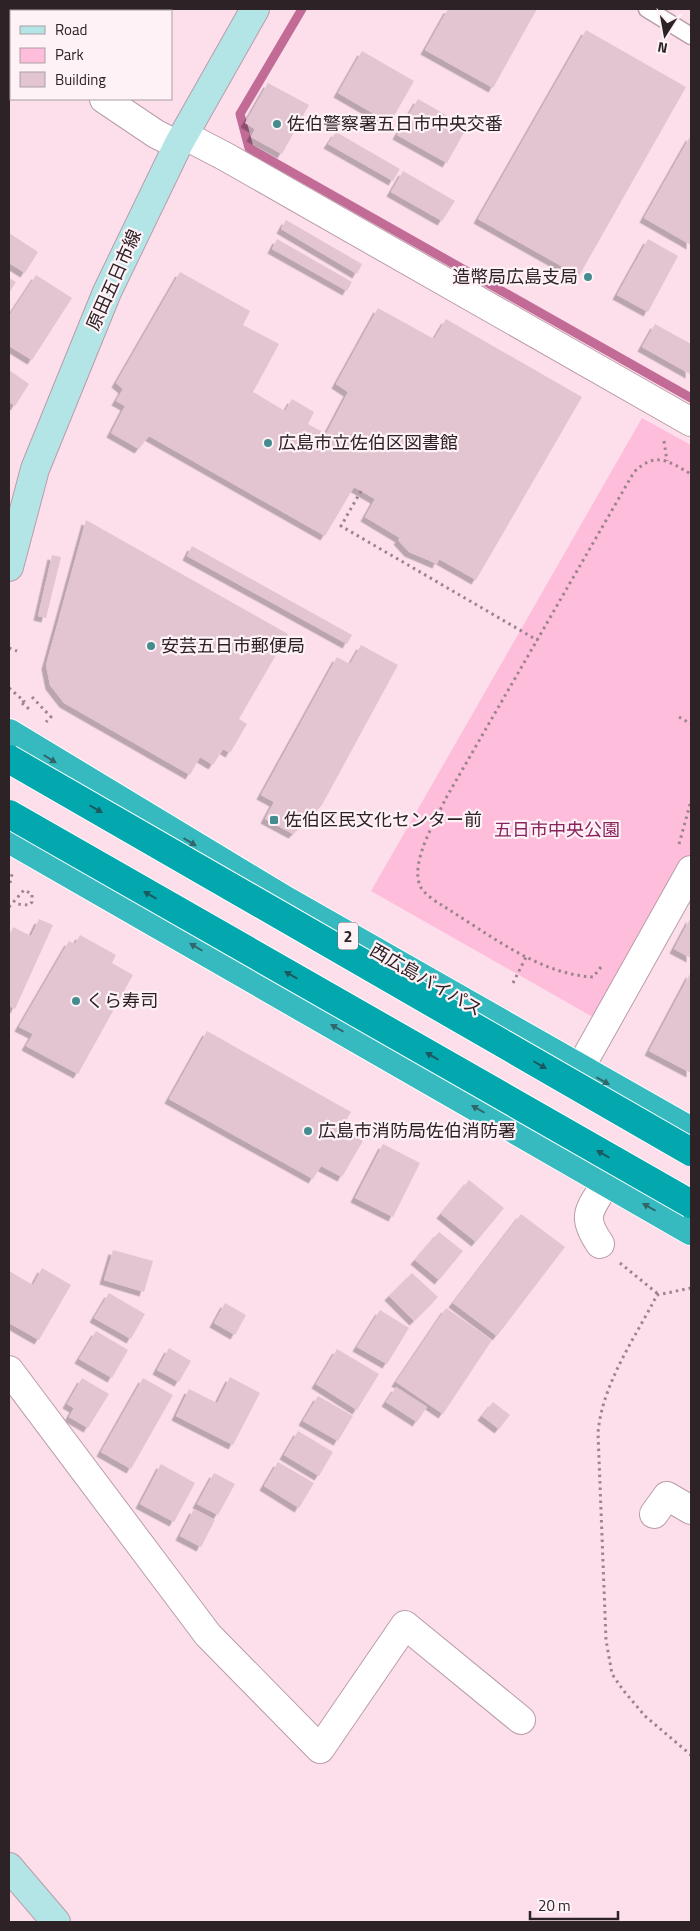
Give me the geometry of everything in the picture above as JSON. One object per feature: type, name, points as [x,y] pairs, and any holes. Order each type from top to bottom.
[{"type":"highway","name":"西広島バイパス","points":[[12,722],[287,901],[691,1131]]},
{"type":"highway","name":"西広島バイパス","points":[[9,759],[691,1152]]},
{"type":"highway","points":[[9,814],[691,1204]]},
{"type":"highway","points":[[9,839],[691,1232]]},
{"type":"main road","name":"原田五日市線","points":[[9,568],[35,469],[107,292],[181,140],[256,9]]},
{"type":"main road","points":[[9,1867],[56,1922]]},
{"type":"street","points":[[105,100],[156,134],[181,140],[226,157],[691,422]]},
{"type":"street","points":[[9,509],[35,469]]},
{"type":"street","points":[[580,1068],[684,859]]},
{"type":"street","points":[[600,1244],[589,1228],[588,1213],[606,1183]]},
{"type":"street","points":[[9,1370],[208,1634],[320,1749],[405,1625],[521,1720]]},
{"type":"street","points":[[654,1514],[667,1496],[691,1510]]},
{"type":"lane","points":[[647,9],[691,36]]},
{"type":"path","points":[[663,434],[667,461]]},
{"type":"path","points":[[603,964],[593,977],[586,977],[564,973],[526,957],[432,899],[420,886],[418,873],[424,844],[446,798],[634,472],[652,460],[667,461],[691,474]]},
{"type":"path","points":[[361,491],[341,526],[537,640]]},
{"type":"path","points":[[9,648],[17,651]]},
{"type":"path","points":[[9,688],[24,701],[12,722]]},
{"type":"path","points":[[32,696],[51,717],[45,724],[39,719]]},
{"type":"path","points":[[22,703],[33,713]]},
{"type":"path","points":[[679,717],[691,724]]},
{"type":"path","points":[[684,859],[691,801]]},
{"type":"path","points":[[9,907],[24,890],[32,894],[32,902],[29,905],[16,904]]},
{"type":"path","points":[[513,983],[526,957]]},
{"type":"path","points":[[600,1244],[659,1295]]},
{"type":"path","points":[[691,1288],[659,1295],[613,1381],[599,1418],[598,1433],[606,1640],[612,1674],[645,1716],[691,1755]]},
{"type":"green space","name":"五日市中央公園","points":[[642,418],[691,445],[691,857],[598,1020],[371,891]]},
{"type":"building","points":[[81,9],[143,9],[142,10]]},
{"type":"building","points":[[448,9],[537,9],[493,88],[425,50]]},
{"type":"building","points":[[586,30],[686,87],[579,276],[478,219]]},
{"type":"building","points":[[362,51],[414,81],[390,123],[338,93]]},
{"type":"building","points":[[268,83],[309,105],[282,154],[251,137],[255,129],[245,123]]},
{"type":"building","points":[[418,99],[467,127],[447,163],[397,135]]},
{"type":"building","points":[[336,132],[400,169],[393,181],[328,144]]},
{"type":"building","points":[[691,135],[691,245],[644,218]]},
{"type":"building","points":[[403,171],[455,201],[442,221],[391,192]]},
{"type":"building","points":[[286,220],[362,264],[357,274],[281,229]]},
{"type":"building","points":[[9,233],[38,252],[25,273],[9,263]]},
{"type":"building","points":[[277,239],[352,282],[347,291],[272,249]]},
{"type":"building","points":[[648,239],[678,256],[648,312],[617,295]]},
{"type":"building","points":[[180,272],[250,311],[243,325],[279,344],[253,392],[285,411],[292,399],[314,412],[308,424],[326,434],[348,392],[336,384],[378,308],[434,339],[446,319],[582,397],[476,580],[439,559],[437,564],[409,552],[398,540],[400,538],[365,517],[375,499],[354,487],[325,536],[149,436],[139,449],[111,433],[125,406],[116,401],[123,389],[116,383]]},
{"type":"building","points":[[36,275],[72,298],[32,360],[9,346],[9,316]]},
{"type":"building","points":[[9,278],[16,282],[9,293]]},
{"type":"building","points":[[655,324],[691,344],[690,374],[642,347]]},
{"type":"building","points":[[9,370],[29,384],[15,406],[9,402]]},
{"type":"building","points":[[86,520],[288,634],[239,719],[247,724],[230,753],[223,749],[213,765],[200,757],[190,775],[64,703],[50,685],[46,665]]},
{"type":"building","points":[[192,546],[352,635],[347,644],[187,556]]},
{"type":"building","points":[[52,555],[61,557],[46,618],[38,616]]},
{"type":"building","points":[[361,645],[398,665],[322,805],[293,834],[265,819],[274,802],[261,795],[337,657],[350,664]]},
{"type":"building","points":[[691,917],[691,958],[674,949]]},
{"type":"building","points":[[39,919],[53,925],[15,1009],[9,1006],[9,937],[13,927],[31,936]]},
{"type":"building","name":"くら寿司","points":[[80,935],[116,955],[112,963],[133,975],[78,1074],[26,1046],[33,1034],[19,1027],[69,941],[75,944]]},
{"type":"building","points":[[691,972],[691,1073],[649,1051]]},
{"type":"building","points":[[207,1031],[351,1112],[341,1128],[363,1141],[342,1177],[321,1166],[313,1179],[169,1099]]},
{"type":"building","points":[[383,1144],[420,1163],[393,1217],[355,1198]]},
{"type":"building","points":[[469,1180],[504,1208],[476,1242],[441,1214]]},
{"type":"building","points":[[521,1214],[565,1247],[497,1336],[453,1303]]},
{"type":"building","points":[[439,1232],[463,1251],[439,1280],[415,1260]]},
{"type":"building","points":[[113,1250],[153,1261],[144,1292],[104,1280]]},
{"type":"building","points":[[42,1268],[71,1285],[39,1340],[9,1323],[9,1271],[33,1285]]},
{"type":"building","points":[[412,1273],[438,1297],[414,1321],[389,1296]]},
{"type":"building","points":[[109,1293],[145,1314],[131,1339],[94,1318]]},
{"type":"building","points":[[225,1303],[246,1315],[235,1335],[214,1323]]},
{"type":"building","points":[[446,1308],[492,1340],[443,1414],[396,1382]]},
{"type":"building","points":[[380,1310],[409,1328],[387,1364],[357,1347]]},
{"type":"building","points":[[96,1331],[128,1350],[112,1378],[79,1359]]},
{"type":"building","points":[[169,1348],[191,1361],[179,1382],[157,1370]]},
{"type":"building","points":[[337,1349],[379,1374],[357,1410],[316,1384]]},
{"type":"building","points":[[230,1377],[260,1393],[233,1445],[176,1416],[189,1389],[217,1403]]},
{"type":"building","points":[[82,1378],[109,1394],[88,1428],[69,1417],[74,1408],[67,1404]]},
{"type":"building","points":[[143,1378],[173,1395],[131,1469],[101,1452]]},
{"type":"building","points":[[396,1387],[427,1407],[417,1422],[386,1402]]},
{"type":"building","points":[[318,1396],[353,1416],[338,1441],[303,1421]]},
{"type":"building","points":[[493,1402],[510,1415],[499,1429],[482,1416]]},
{"type":"building","points":[[298,1431],[333,1452],[319,1476],[284,1455]]},
{"type":"building","points":[[278,1462],[314,1483],[299,1508],[264,1486]]},
{"type":"building","points":[[161,1464],[195,1483],[174,1522],[140,1504]]},
{"type":"building","points":[[214,1473],[235,1484],[218,1515],[197,1504]]},
{"type":"building","points":[[194,1509],[215,1520],[201,1547],[180,1536]]},
{"type":"waterway","points":[[302,9],[240,114],[249,148],[691,398]]},
{"type":"place","name":"佐伯警察署五日市中央交番","points":[[277,124]]},
{"type":"place","name":"造幣局広島支局","points":[[588,277]]},
{"type":"place","name":"広島市立佐伯区図書館","points":[[268,443]]},
{"type":"place","name":"安芸五日市郵便局","points":[[151,646]]},
{"type":"place","name":"佐伯区民文化センター前","points":[[274,820]]},
{"type":"place","name":"くら寿司","points":[[76,1001]]},
{"type":"place","name":"広島市消防局佐伯消防署","points":[[308,1131]]}]
